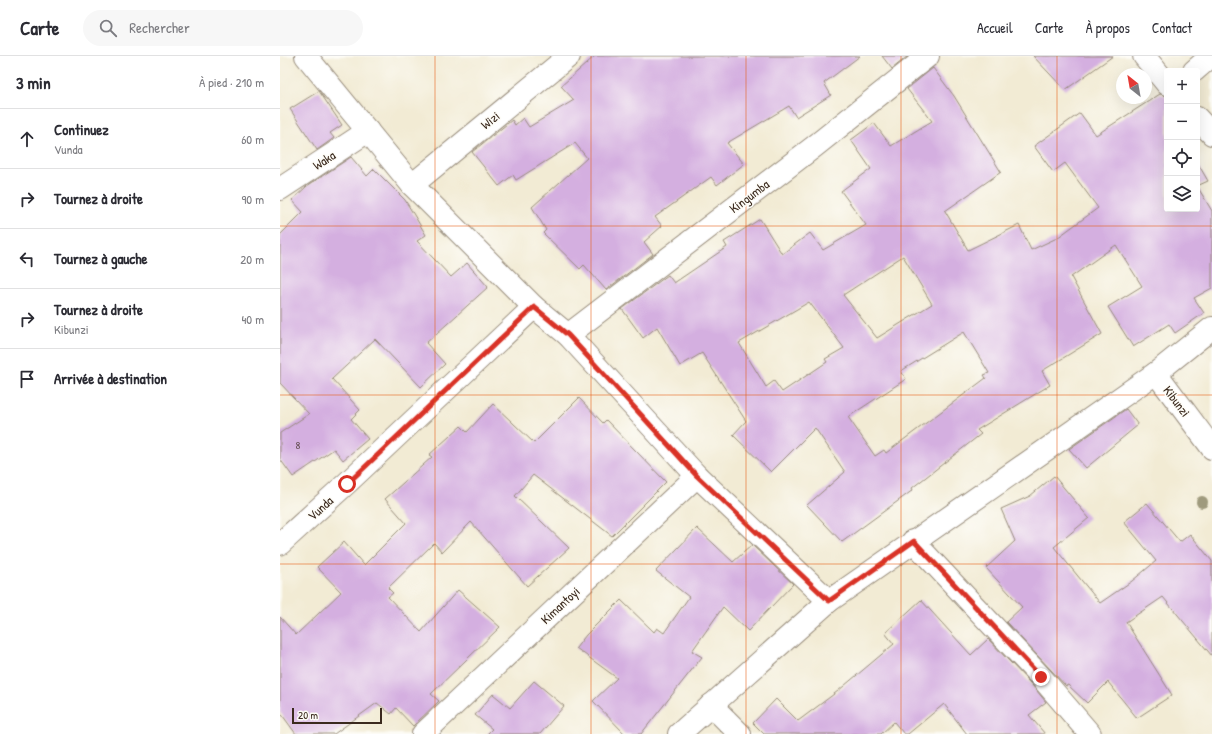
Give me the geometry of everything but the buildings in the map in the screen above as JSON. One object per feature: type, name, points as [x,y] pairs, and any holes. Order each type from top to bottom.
[{"type":"street","points":[[306,56],[412,185],[534,307],[568,335],[697,476],[829,601]]},
{"type":"street","name":"Wizi","points":[[412,185],[569,56]]},
{"type":"street","name":"Kingumba","points":[[568,335],[815,146],[928,56]]},
{"type":"street","points":[[1144,56],[1164,80]]},
{"type":"street","points":[[1197,68],[1211,56]]},
{"type":"street","points":[[1200,121],[1212,134]]},
{"type":"street","name":"Waka","points":[[280,188],[368,131]]},
{"type":"street","name":"Vunda","points":[[280,544],[347,484],[534,307]]},
{"type":"street","points":[[679,734],[829,601],[1156,373],[1212,328]]},
{"type":"street","name":"Kibunzi","points":[[1156,373],[1212,448]]},
{"type":"street","name":"Kimantoyi","points":[[423,734],[697,476]]},
{"type":"street","points":[[914,541],[1041,677],[1090,734]]},
{"type":"street","points":[[711,705],[740,734]]},
{"type":"route","points":[[347,484],[534,307],[568,335],[697,476],[829,601],[914,541],[1041,677]]}]
